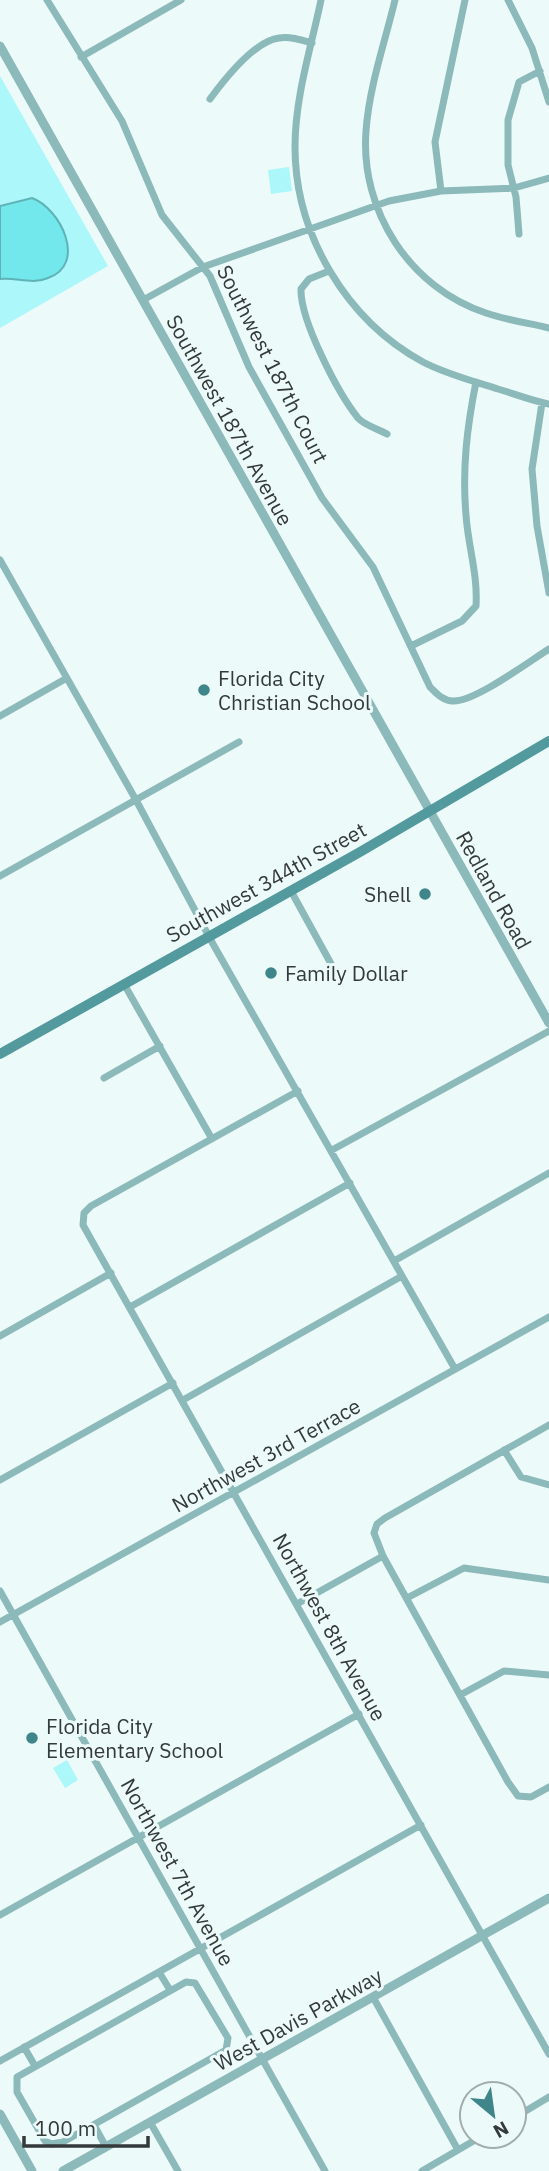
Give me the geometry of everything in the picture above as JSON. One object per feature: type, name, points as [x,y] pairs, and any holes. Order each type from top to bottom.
[{"type":"main road","name":"Southwest 344th Street","points":[[0,1054],[549,741]]},
{"type":"street","name":"Southwest 187th Court","points":[[47,0],[131,138],[162,215],[216,286],[249,367],[323,498],[373,567],[430,687],[440,697],[453,701],[472,696],[549,649]]},
{"type":"street","points":[[81,57],[181,0]]},
{"type":"street","points":[[321,0],[298,102],[295,149],[298,187],[310,229],[329,271],[360,313],[396,344],[440,370],[546,403],[532,469],[537,526],[547,565],[549,593]]},
{"type":"street","points":[[395,0],[366,130],[365,163],[375,205],[404,256],[437,287],[454,299],[486,313],[549,328]]},
{"type":"street","points":[[441,191],[435,142],[465,0]]},
{"type":"street","points":[[508,0],[524,29],[549,102]]},
{"type":"street","points":[[210,99],[231,71],[265,44],[277,38],[289,37],[312,43]]},
{"type":"street","name":"Southwest 187th Avenue","points":[[0,46],[430,811]]},
{"type":"street","points":[[519,234],[514,188],[508,165],[508,120],[519,82],[540,71]]},
{"type":"street","points":[[143,300],[203,267],[375,205],[441,191],[514,188],[549,178]]},
{"type":"street","points":[[329,271],[309,279],[300,289],[300,302],[310,335],[359,419],[387,434]]},
{"type":"street","points":[[411,646],[462,621],[476,606],[478,586],[466,518],[463,463],[476,382]]},
{"type":"street","points":[[0,560],[136,800],[209,937],[455,1370]]},
{"type":"street","points":[[0,716],[67,678]]},
{"type":"street","points":[[0,876],[239,742]]},
{"type":"street","name":"Redland Road","points":[[430,811],[549,1023]]},
{"type":"street","points":[[290,891],[335,971]]},
{"type":"street","points":[[124,984],[212,1139],[298,1091]]},
{"type":"street","points":[[332,1150],[549,1031]]},
{"type":"street","points":[[104,1078],[160,1046]]},
{"type":"street","name":"Northwest 8th Avenue","points":[[212,1139],[91,1206],[83,1217],[84,1227],[549,2054]]},
{"type":"street","points":[[394,1261],[549,1173]]},
{"type":"street","points":[[130,1307],[350,1183]]},
{"type":"street","points":[[0,1336],[111,1273]]},
{"type":"street","points":[[183,1400],[402,1276]]},
{"type":"street","name":"Northwest 3rd Terrace","points":[[0,1622],[549,1317]]},
{"type":"street","points":[[0,1479],[173,1382]]},
{"type":"street","points":[[549,1425],[385,1518],[375,1528],[374,1537],[462,1693],[508,1782],[518,1796],[531,1797],[549,1787]]},
{"type":"street","points":[[504,1450],[520,1477],[549,1485]]},
{"type":"street","points":[[297,1604],[383,1556]]},
{"type":"street","points":[[407,1598],[464,1568],[549,1580]]},
{"type":"street","name":"Northwest 7th Avenue","points":[[0,1591],[325,2171]]},
{"type":"street","points":[[462,1693],[504,1671],[549,1675]]},
{"type":"street","points":[[0,1915],[359,1714]]},
{"type":"street","points":[[0,2061],[421,1825]]},
{"type":"street","name":"West Davis Parkway","points":[[63,2171],[549,1898]]},
{"type":"street","points":[[159,1972],[170,1990]]},
{"type":"street","points":[[186,1982],[198,1984],[227,2035],[228,2048],[59,2144],[45,2141],[15,2088],[18,2077],[170,1990],[186,1982]]},
{"type":"street","points":[[373,1997],[458,2150],[422,2171]]},
{"type":"street","points":[[24,2047],[35,2066]]},
{"type":"street","points":[[528,2110],[549,2097]]},
{"type":"street","points":[[0,2113],[32,2171]]},
{"type":"street","points":[[150,2122],[178,2171]]},
{"type":"street","points":[[94,2125],[106,2147]]},
{"type":"shaded area","points":[[0,76],[108,266],[0,328]]},
{"type":"shaded area","points":[[289,167],[292,191],[271,194],[268,170]]},
{"type":"shaded area","points":[[32,198],[52,213],[60,224],[66,236],[66,261],[60,271],[42,280],[0,279],[0,206]]},
{"type":"shaded area","points":[[67,1760],[78,1780],[65,1788],[53,1768]]},
{"type":"place","name":"Florida City Christian School","points":[[204,690]]},
{"type":"place","name":"Shell","points":[[425,894]]},
{"type":"place","name":"Family Dollar","points":[[271,973]]},
{"type":"place","name":"Florida City Elementary School","points":[[32,1738]]}]
